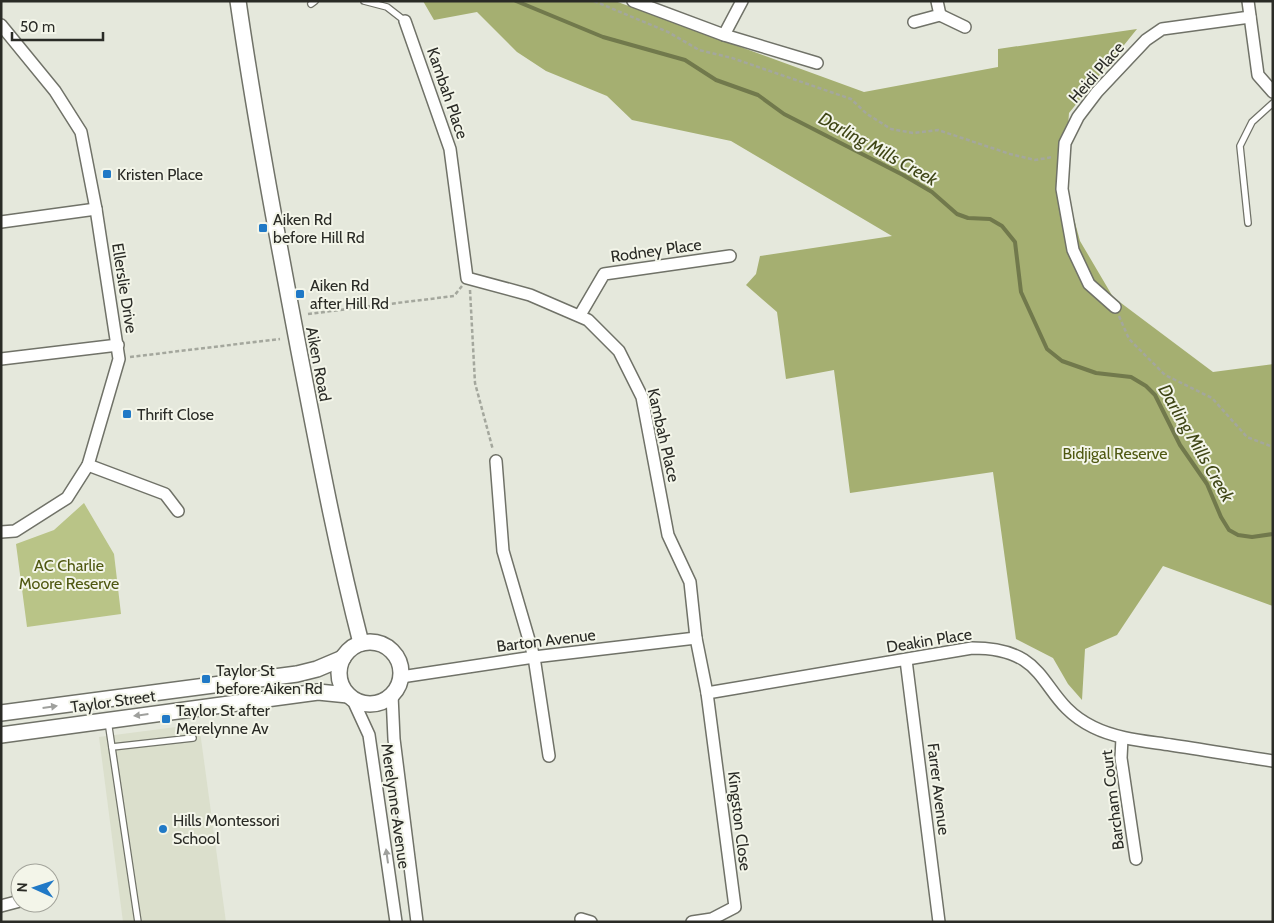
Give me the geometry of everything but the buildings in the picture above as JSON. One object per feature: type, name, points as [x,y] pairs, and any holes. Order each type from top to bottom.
[{"type":"street","name":"Aiken Road","points":[[238,1],[252,99],[292,316],[338,551],[361,643]]},
{"type":"street","points":[[633,1],[724,35],[817,63]]},
{"type":"street","points":[[724,35],[742,1]]},
{"type":"street","points":[[937,1],[940,15]]},
{"type":"street","points":[[1248,1],[1258,75],[1273,92]]},
{"type":"street","points":[[914,22],[940,15],[965,27]]},
{"type":"street","name":"Heidi Place","points":[[1115,307],[1089,284],[1073,250],[1062,189],[1065,143],[1078,117],[1097,92],[1146,40],[1162,29],[1250,17]]},
{"type":"street","name":"Kambah Place","points":[[405,21],[450,149],[467,278],[530,295],[588,320],[619,351],[642,397],[668,535],[690,582],[696,638],[707,693]]},
{"type":"street","name":"Ellerslie Drive","points":[[1,25],[55,91],[81,132],[96,209],[119,358],[88,465],[67,498],[15,531],[1,532]]},
{"type":"street","points":[[1,222],[96,209]]},
{"type":"street","name":"Rodney Place","points":[[580,315],[604,274],[730,256]]},
{"type":"street","points":[[1,359],[118,345]]},
{"type":"street","points":[[496,461],[503,551],[534,657],[549,756]]},
{"type":"street","points":[[88,465],[166,494],[178,511]]},
{"type":"street","name":"Barton Avenue","points":[[401,677],[534,657],[696,638]]},
{"type":"street","points":[[361,643],[382,644],[391,649],[401,666],[401,677],[398,687],[392,695],[383,701],[373,704],[362,703],[350,697],[340,677],[343,658],[354,646],[361,643]]},
{"type":"street","name":"Deakin Place","points":[[707,693],[972,648],[995,648],[1017,654],[1035,667],[1071,712],[1093,727],[1122,738],[1273,761]]},
{"type":"street","name":"Taylor Street","points":[[1,713],[297,674],[317,669],[343,658]]},
{"type":"street","name":"Farrer Avenue","points":[[906,660],[939,922]]},
{"type":"street","name":"Taylor Street","points":[[1,735],[318,692],[350,697]]},
{"type":"street","name":"Kingston Close","points":[[692,922],[712,919],[734,907],[707,693]]},
{"type":"street","name":"Merelynne Avenue","points":[[392,695],[394,739],[417,922]]},
{"type":"street","name":"Merelynne Avenue","points":[[350,697],[369,735],[396,922]]},
{"type":"street","name":"Barcham Court","points":[[1122,738],[1121,758],[1136,859]]},
{"type":"street","points":[[391,887],[413,884]]},
{"type":"lane","points":[[364,1],[387,7],[405,21]]},
{"type":"lane","points":[[1248,223],[1240,146],[1252,122],[1273,103]]},
{"type":"lane","points":[[108,719],[138,922]]},
{"type":"lane","points":[[112,747],[192,738]]},
{"type":"path","points":[[594,1],[668,32],[699,50],[732,58],[770,73],[851,99],[868,114],[891,129],[913,132],[938,130],[1010,154],[1035,160],[1064,156]]},
{"type":"path","points":[[308,314],[454,296],[467,278]]},
{"type":"path","points":[[467,278],[471,300],[475,383],[496,461]]},
{"type":"path","points":[[1115,307],[1129,339],[1165,376],[1212,398],[1247,437],[1273,447]]},
{"type":"path","points":[[119,358],[280,339]]},
{"type":"shaded area","name":"Hills Montessori School","points":[[199,724],[226,922],[123,922],[99,737]]},
{"type":"green space","name":"Bidjigal Reserve","points":[[423,1],[615,1],[864,92],[998,67],[998,49],[1137,29],[1069,113],[1064,182],[1080,241],[1113,297],[1213,372],[1273,364],[1273,606],[1163,566],[1117,635],[1085,649],[1082,700],[1068,684],[1053,658],[1016,639],[993,472],[850,493],[834,370],[786,379],[777,312],[746,285],[756,274],[760,256],[892,236],[731,141],[632,120],[607,96],[546,71],[517,52],[477,12],[434,20]]},
{"type":"green space","name":"AC Charlie Moore Reserve","points":[[84,503],[114,554],[121,614],[27,627],[16,544],[54,530]]},
{"type":"waterway","name":"Darling Mills Creek","points":[[516,1],[603,37],[685,60],[716,80],[758,95],[784,114],[903,175],[932,192],[957,214],[968,218],[990,219],[1002,226],[1015,242],[1021,292],[1047,349],[1062,361],[1096,373],[1131,377],[1146,386],[1155,395],[1180,445],[1207,484],[1221,517],[1229,530],[1238,535],[1252,537],[1273,534]]},
{"type":"place","name":"Kristen Place","points":[[107,174]]},
{"type":"place","name":"Aiken Rd before Hill Rd","points":[[263,228]]},
{"type":"place","name":"Aiken Rd after Hill Rd","points":[[300,294]]},
{"type":"place","name":"Thrift Close","points":[[127,414]]},
{"type":"place","name":"Taylor St before Aiken Rd","points":[[206,679]]},
{"type":"place","name":"Taylor St after Merelynne Av","points":[[166,719]]},
{"type":"place","name":"Hills Montessori School","points":[[163,829]]}]
